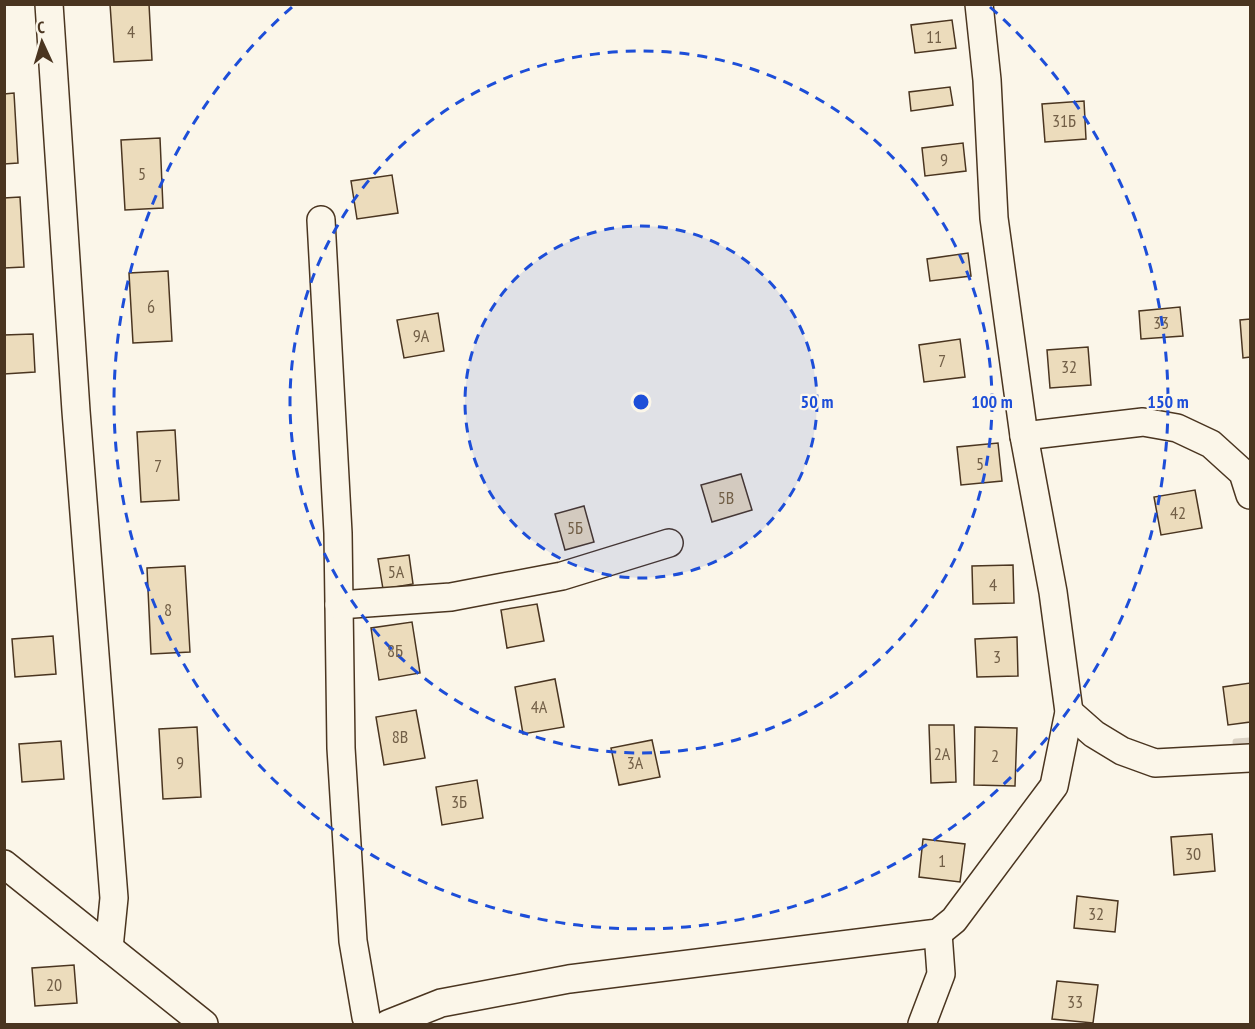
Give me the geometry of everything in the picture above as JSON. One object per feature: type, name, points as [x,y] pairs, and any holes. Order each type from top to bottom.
[{"type":"street","points":[[49,4],[75,399],[114,898],[109,948]]},
{"type":"street","points":[[388,1024],[441,1004],[569,979],[938,933],[954,920],[1054,786],[1069,712],[1053,592],[1024,436],[994,218],[987,80],[979,4]]},
{"type":"street","points":[[321,220],[338,533],[341,748],[353,941],[369,1024]]},
{"type":"street","points":[[1024,436],[1143,422],[1177,428],[1211,444],[1243,473],[1251,495]]},
{"type":"street","points":[[339,605],[451,597],[562,576],[669,543]]},
{"type":"street","points":[[1069,712],[1094,734],[1122,751],[1155,763],[1251,758]]},
{"type":"street","points":[[4,864],[204,1024]]},
{"type":"street","points":[[922,1024],[940,974],[938,933]]},
{"type":"building","points":[[110,4],[149,4],[152,60],[114,62]]},
{"type":"building","points":[[952,20],[956,48],[915,53],[911,25]]},
{"type":"building","points":[[950,87],[953,105],[911,111],[909,92]]},
{"type":"building","points":[[14,93],[18,163],[4,164],[4,94]]},
{"type":"building","points":[[1084,101],[1086,139],[1045,142],[1042,104]]},
{"type":"building","points":[[160,138],[163,208],[125,210],[121,140]]},
{"type":"building","points":[[963,143],[966,171],[925,176],[922,148]]},
{"type":"building","points":[[392,175],[398,213],[357,219],[351,181]]},
{"type":"building","points":[[20,197],[24,267],[4,268],[4,198]]},
{"type":"building","points":[[968,253],[971,276],[930,281],[927,259]]},
{"type":"building","points":[[168,271],[172,341],[133,343],[129,273]]},
{"type":"building","points":[[1180,307],[1183,336],[1141,339],[1139,311]]},
{"type":"building","points":[[438,313],[444,351],[404,358],[397,320]]},
{"type":"building","points":[[1250,319],[1250,357],[1243,358],[1240,320]]},
{"type":"building","points":[[33,334],[35,372],[4,374],[4,335]]},
{"type":"building","points":[[960,339],[965,377],[924,382],[919,345]]},
{"type":"building","points":[[1088,347],[1091,385],[1050,388],[1047,350]]},
{"type":"building","points":[[175,430],[179,500],[141,502],[137,432]]},
{"type":"building","points":[[998,443],[1002,481],[961,485],[957,447]]},
{"type":"building","points":[[741,474],[752,510],[712,522],[701,485]]},
{"type":"building","points":[[1195,490],[1202,528],[1161,535],[1154,497]]},
{"type":"building","points":[[584,506],[594,542],[565,550],[555,514]]},
{"type":"building","points":[[409,555],[413,584],[383,589],[378,559]]},
{"type":"building","points":[[1013,565],[1014,603],[973,604],[972,566]]},
{"type":"building","points":[[185,566],[190,652],[151,654],[147,568]]},
{"type":"building","points":[[537,604],[544,641],[507,648],[501,610]]},
{"type":"building","points":[[412,622],[420,673],[379,680],[371,628]]},
{"type":"building","points":[[53,636],[56,674],[15,677],[12,639]]},
{"type":"building","points":[[1017,637],[1018,676],[977,677],[975,639]]},
{"type":"building","points":[[555,679],[564,727],[523,734],[515,687]]},
{"type":"building","points":[[1250,683],[1250,722],[1228,725],[1223,687]]},
{"type":"building","points":[[416,710],[425,758],[384,765],[376,717]]},
{"type":"building","points":[[929,725],[954,725],[956,782],[931,783]]},
{"type":"building","points":[[197,727],[201,797],[163,799],[159,729]]},
{"type":"building","points":[[975,727],[1017,728],[1015,786],[974,785]]},
{"type":"building","points":[[652,740],[660,777],[619,785],[611,748]]},
{"type":"building","points":[[61,741],[64,779],[22,782],[19,744]]},
{"type":"building","points":[[477,780],[483,818],[442,825],[436,787]]},
{"type":"building","points":[[1212,834],[1215,871],[1174,875],[1171,837]]},
{"type":"building","points":[[923,839],[965,844],[960,882],[919,877]]},
{"type":"building","points":[[1077,896],[1118,901],[1115,932],[1074,928]]},
{"type":"building","points":[[74,965],[77,1003],[35,1006],[32,968]]},
{"type":"building","points":[[1057,981],[1098,985],[1093,1023],[1052,1019]]},
{"type":"waterway","points":[[1236,742],[1250,741]]}]
